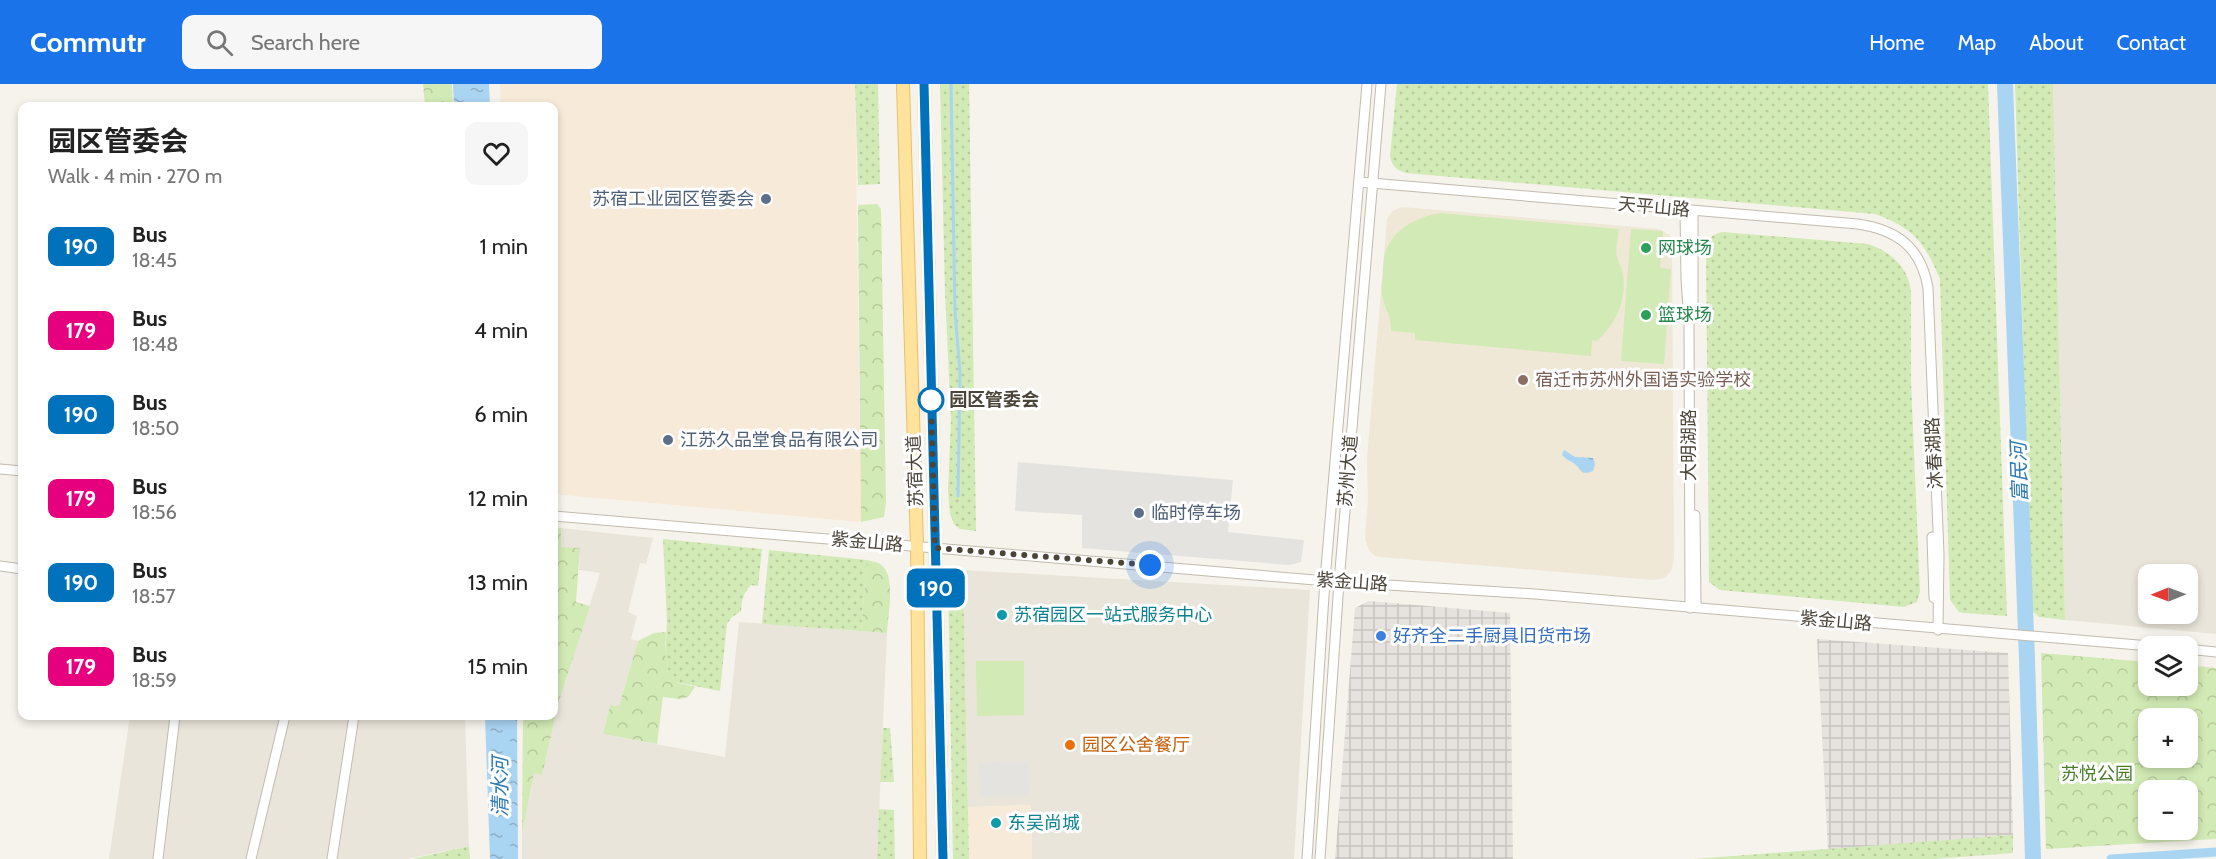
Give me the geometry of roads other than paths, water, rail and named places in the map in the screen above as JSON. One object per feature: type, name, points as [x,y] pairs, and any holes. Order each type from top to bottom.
[{"type":"main road","name":"苏宿大道","points":[[903,84],[917,546],[920,859]]},
{"type":"main road","name":"苏宿大道","points":[[924,84],[943,859]]},
{"type":"street","name":"苏州大道","points":[[1307,859],[1325,580],[1367,84]]},
{"type":"street","name":"苏州大道","points":[[1320,859],[1339,582],[1380,84]]},
{"type":"street","name":"天平山路","points":[[1359,185],[1689,213],[1868,231],[1890,239],[1907,252],[1923,277]]},
{"type":"street","name":"大明湖路","points":[[1689,213],[1686,279],[1689,322],[1693,608]]},
{"type":"street","name":"沐春湖路","points":[[1923,277],[1936,629]]},
{"type":"street","points":[[0,469],[18,471]]},
{"type":"street","name":"紫金山路","points":[[558,516],[1339,582],[1535,594],[2005,636],[2138,645]]},
{"type":"street","points":[[0,566],[18,568]]},
{"type":"street","points":[[2198,651],[2216,652]]},
{"type":"street","points":[[158,859],[175,720]]},
{"type":"street","points":[[252,859],[284,720]]},
{"type":"street","points":[[332,859],[353,720]]},
{"type":"water","points":[[453,84],[489,84],[490,102],[454,102]]},
{"type":"water","points":[[1564,450],[1575,457],[1593,458],[1595,464],[1593,471],[1582,472],[1562,455]]},
{"type":"water","name":"清水河","points":[[485,720],[517,720],[518,859],[490,859]]},
{"type":"waterway","points":[[951,84],[955,312],[960,372],[958,496]]},
{"type":"waterway","name":"富民河","points":[[2005,84],[2033,859]]},
{"type":"waterway","points":[[2111,859],[2216,852]]},
{"type":"place","name":"苏宿工业园区管委会","points":[[766,199]]},
{"type":"place","name":"网球场","points":[[1646,248]]},
{"type":"place","name":"篮球场","points":[[1646,315]]},
{"type":"place","name":"宿迁市苏州外国语实验学校","points":[[1523,380]]},
{"type":"place","name":"园区管委会","points":[[931,400]]},
{"type":"place","name":"江苏久品堂食品有限公司","points":[[668,440]]},
{"type":"place","name":"临时停车场","points":[[1139,513]]},
{"type":"place","name":"苏宿园区一站式服务中心","points":[[1002,615]]},
{"type":"place","name":"好齐全二手厨具旧货市场","points":[[1381,636]]},
{"type":"place","name":"园区公舍餐厅","points":[[1070,745]]},
{"type":"place","name":"东吴尚城","points":[[996,823]]},
{"type":"park label","name":"苏悦公园","points":[[2097,774]]}]
